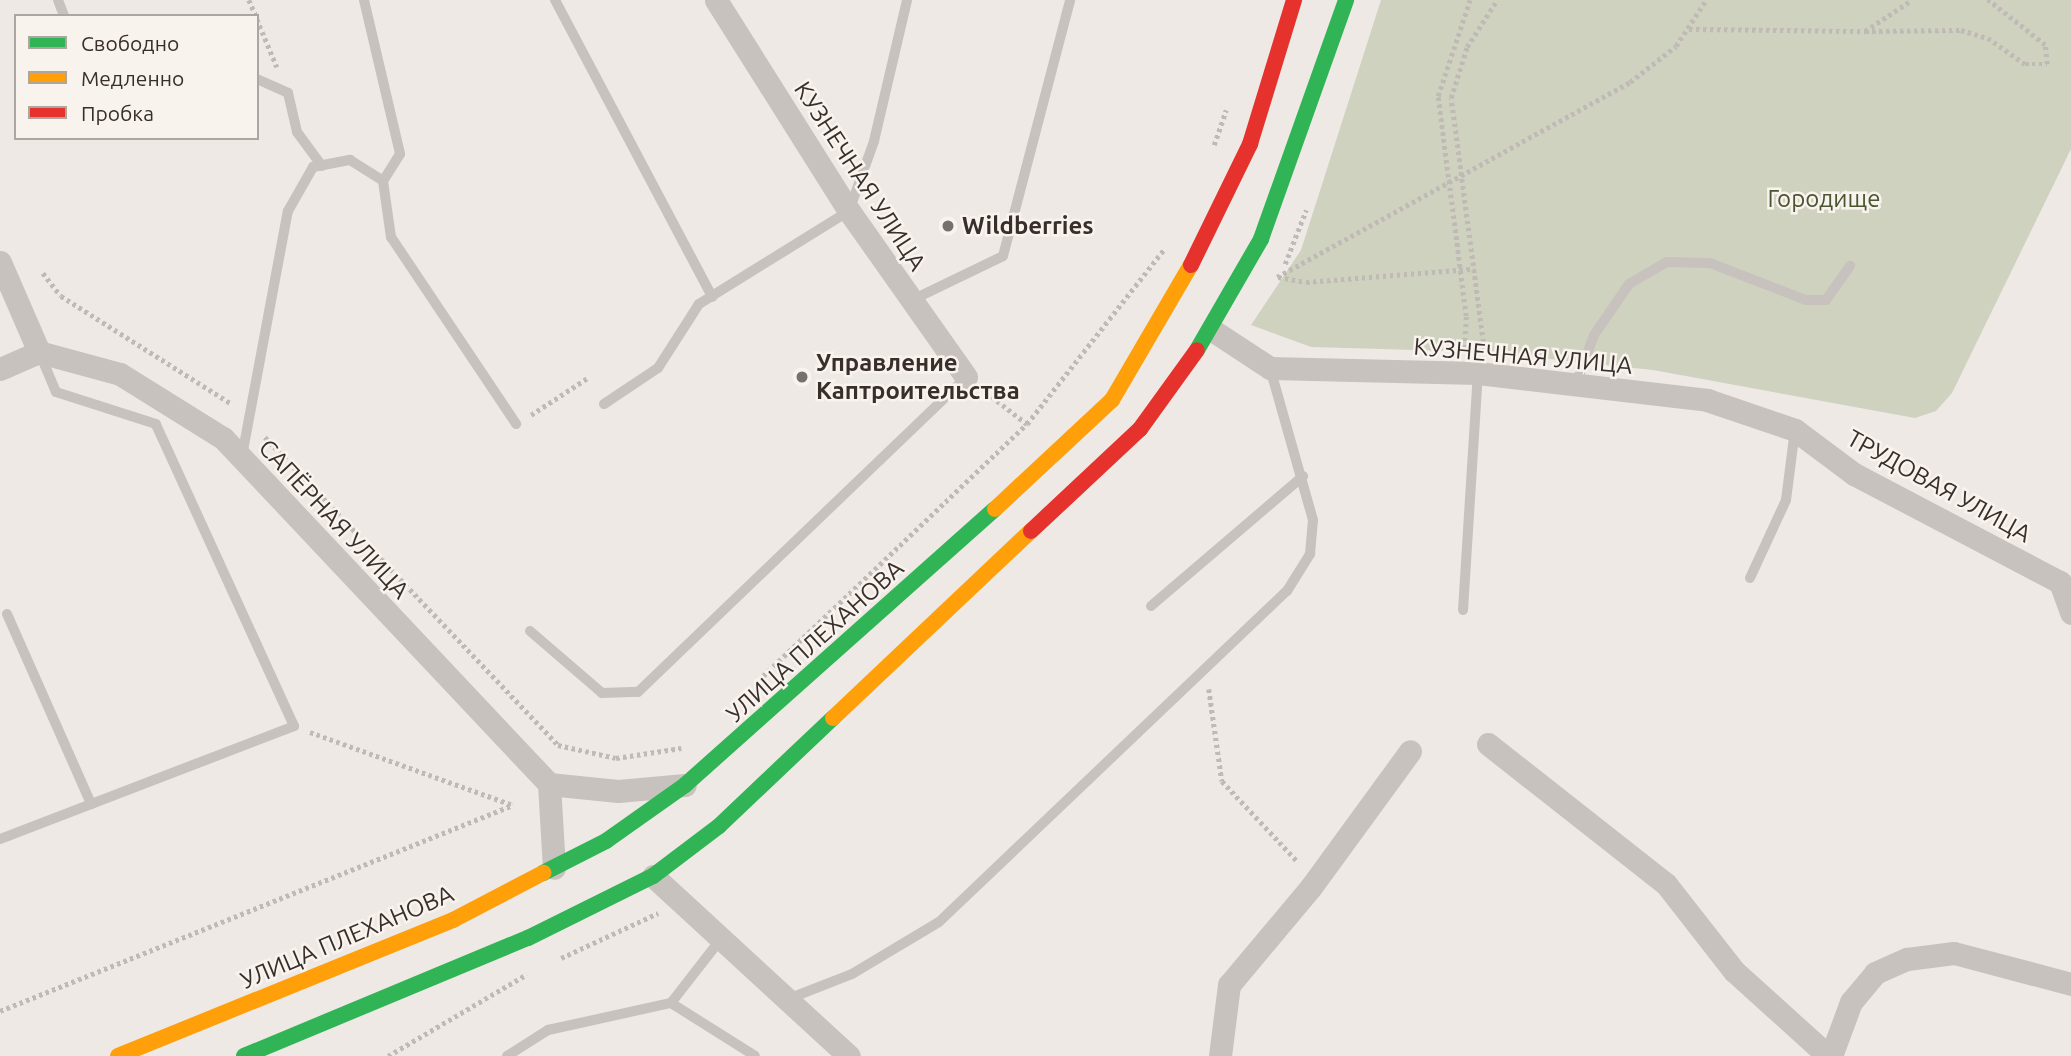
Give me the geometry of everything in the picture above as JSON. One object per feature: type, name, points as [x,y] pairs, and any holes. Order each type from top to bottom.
[{"type":"main road","name":"УЛИЦА ПЛЕХАНОВА","points":[[118,1056],[453,920],[554,868],[685,785],[826,665],[1112,400],[1216,223],[1250,144],[1294,0]]},
{"type":"main road","points":[[244,1056],[528,938],[653,876],[738,808],[1140,429],[1212,330],[1261,239],[1295,158],[1346,0]]},
{"type":"street","name":"КУЗНЕЧНАЯ УЛИЦА","points":[[716,0],[849,211],[966,377]]},
{"type":"street","points":[[0,262],[39,352],[0,369]]},
{"type":"street","points":[[1212,330],[1270,368]]},
{"type":"street","name":"САПЁРНАЯ УЛИЦА","points":[[39,352],[120,374],[223,438],[549,783]]},
{"type":"street","name":"КУЗНЕЧНАЯ УЛИЦА","points":[[1270,368],[1475,373],[1576,384],[1707,400],[1795,430]]},
{"type":"street","name":"ТРУДОВАЯ УЛИЦА","points":[[1795,430],[1854,474],[2066,576],[2071,612]]},
{"type":"street","points":[[1488,744],[1666,884],[1734,971],[1829,1056],[1851,1002],[1875,973],[1907,959],[1954,953],[2071,984]]},
{"type":"street","points":[[1220,1056],[1229,985],[1311,887],[1410,751]]},
{"type":"street","points":[[554,868],[549,783],[618,790],[685,785]]},
{"type":"street","points":[[653,876],[849,1056]]},
{"type":"lane","points":[[364,0],[400,153],[383,181],[391,237],[516,424]]},
{"type":"lane","points":[[555,0],[712,297]]},
{"type":"lane","points":[[604,404],[658,368],[699,304],[849,211],[874,141],[907,0]]},
{"type":"lane","points":[[910,301],[1003,256],[1070,0]]},
{"type":"lane","points":[[259,80],[288,93],[298,132],[321,166]]},
{"type":"lane","points":[[241,460],[288,211],[313,167],[350,160],[383,181]]},
{"type":"lane","points":[[1576,384],[1594,335],[1629,284],[1667,262],[1710,263],[1806,300],[1826,300],[1850,266]]},
{"type":"lane","points":[[0,839],[294,726],[156,424],[56,392],[39,352]]},
{"type":"lane","points":[[786,1000],[852,974],[939,922],[1287,591],[1310,554],[1313,520],[1303,476],[1270,368]]},
{"type":"lane","points":[[1463,610],[1475,373]]},
{"type":"lane","points":[[530,631],[602,693],[638,692],[966,377]]},
{"type":"lane","points":[[1749,578],[1786,500],[1795,430]]},
{"type":"lane","points":[[1151,606],[1303,476]]},
{"type":"lane","points":[[7,614],[91,804]]},
{"type":"lane","points":[[507,1056],[548,1030],[671,1003],[720,940]]},
{"type":"lane","points":[[671,1003],[755,1056]]},
{"type":"path","points":[[1470,0],[1438,96],[1447,185],[1475,373]]},
{"type":"path","points":[[1475,373],[1473,269],[1453,91],[1475,29],[1497,0]]},
{"type":"path","points":[[1473,269],[1306,282],[1277,276],[1461,178],[1630,82],[1688,29],[1706,0]]},
{"type":"path","points":[[1865,32],[1912,0]]},
{"type":"path","points":[[1688,29],[1865,32],[1961,30],[1988,38],[2025,64],[2047,64],[2045,45],[1989,0]]},
{"type":"path","points":[[259,25],[288,93]]},
{"type":"path","points":[[1210,158],[1228,105]]},
{"type":"path","points":[[760,679],[1027,424],[1170,240]]},
{"type":"path","points":[[516,424],[589,377]]},
{"type":"path","points":[[966,377],[1027,424]]},
{"type":"path","points":[[1206,667],[1222,781],[1290,847],[1311,887]]},
{"type":"path","points":[[0,1011],[513,805],[294,726]]},
{"type":"path","points":[[665,753],[691,745]]},
{"type":"path","points":[[388,1056],[517,978]]},
{"type":"green space","name":"Городище","points":[[1381,0],[2071,0],[2071,149],[1952,393],[1936,411],[1915,418],[1653,370],[1484,352],[1311,347],[1251,325],[1301,250]]},
{"type":"traffic: fast","points":[[1197,350],[1261,239],[1346,0]]},
{"type":"traffic: fast","points":[[543,873],[606,841],[685,785],[995,509]]},
{"type":"traffic: fast","points":[[244,1056],[528,938],[653,876],[719,826],[833,718]]},
{"type":"traffic: slow","points":[[995,509],[1112,400],[1191,265]]},
{"type":"traffic: slow","points":[[833,718],[1031,531]]},
{"type":"traffic: slow","points":[[118,1056],[453,920],[543,873]]},
{"type":"traffic: jam","points":[[1191,265],[1250,144],[1294,0]]},
{"type":"traffic: jam","points":[[1031,531],[1140,429],[1197,350]]},
{"type":"place","name":"Wildberries","points":[[948,226]]},
{"type":"place","name":"Управление Каптроительства","points":[[802,377]]}]
